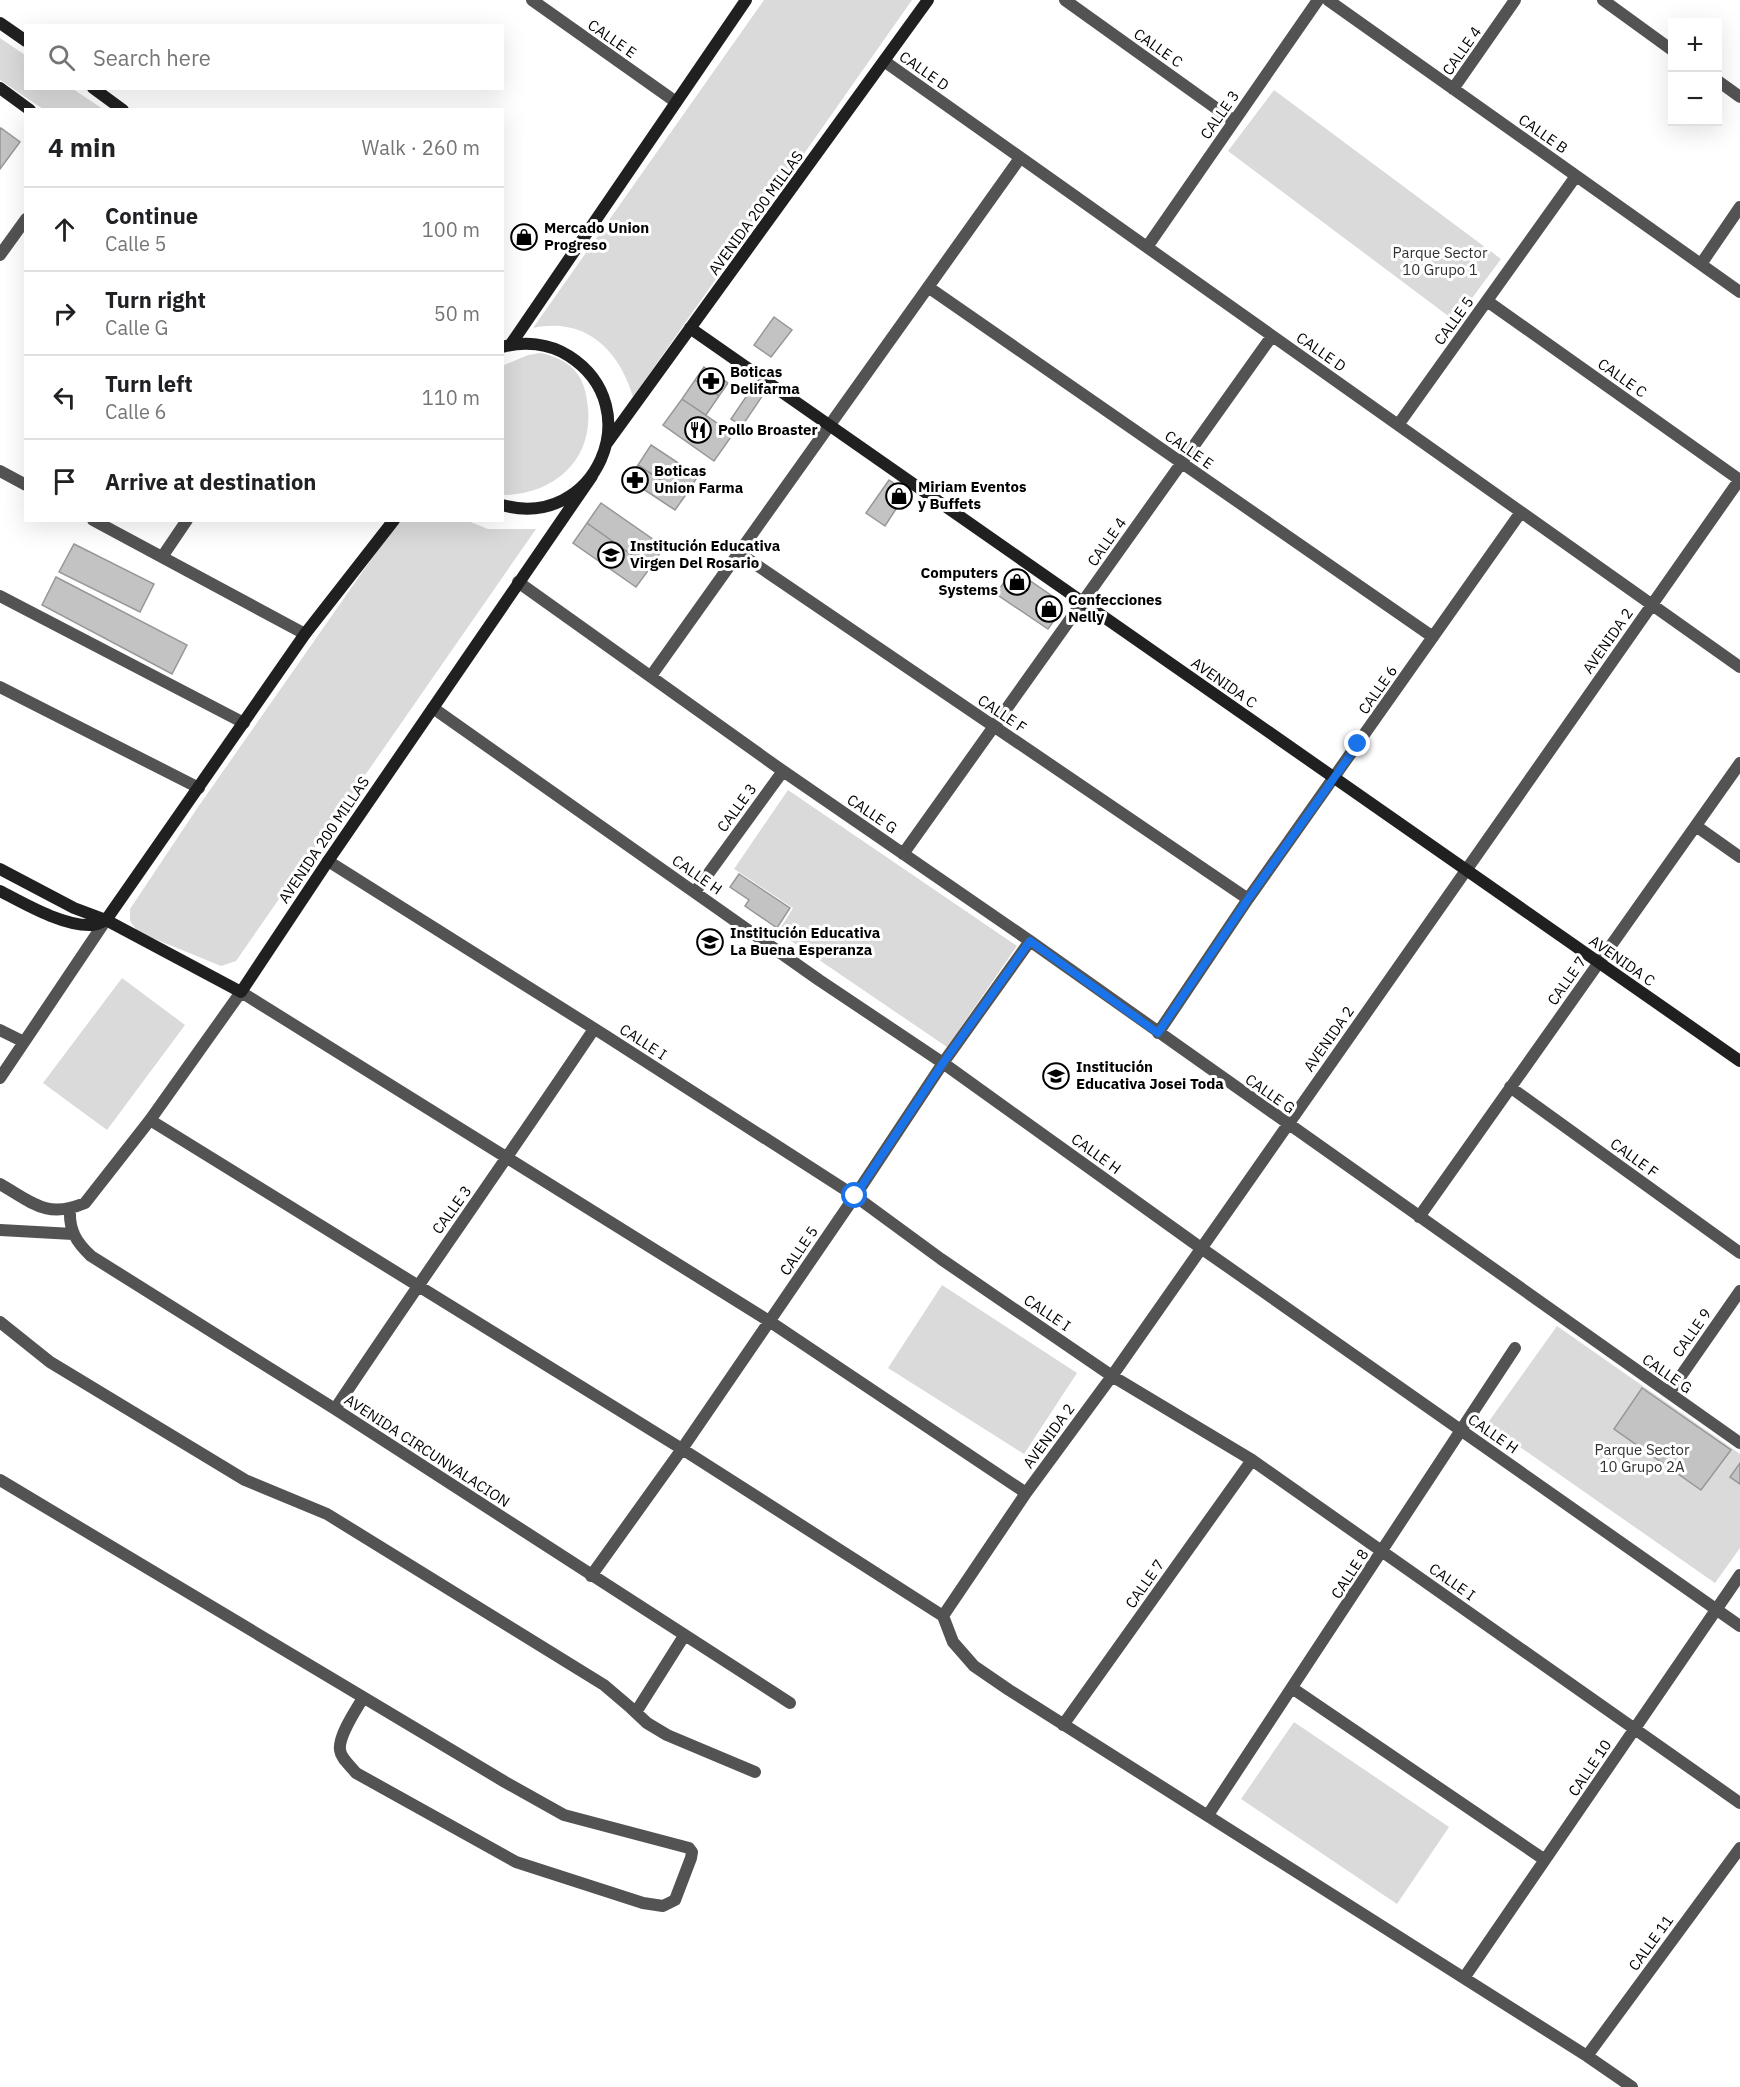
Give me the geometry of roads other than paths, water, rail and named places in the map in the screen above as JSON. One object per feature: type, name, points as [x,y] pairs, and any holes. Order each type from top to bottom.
[{"type":"street","name":"CALLE E","points":[[532,0],[676,102]]},
{"type":"street","points":[[507,346],[746,0]]},
{"type":"street","name":"AVENIDA 200 MILLAS","points":[[608,443],[928,0]]},
{"type":"street","name":"CALLE C","points":[[1065,0],[1234,121]]},
{"type":"street","name":"CALLE 3","points":[[1147,247],[1318,0]]},
{"type":"street","name":"CALLE B","points":[[1328,0],[1740,292]]},
{"type":"street","name":"CALLE 4","points":[[1454,89],[1515,0]]},
{"type":"street","points":[[1602,0],[1668,47]]},
{"type":"street","points":[[0,23],[24,40]]},
{"type":"street","name":"CALLE D","points":[[884,61],[1740,667]]},
{"type":"street","points":[[1722,84],[1740,97]]},
{"type":"street","points":[[0,88],[27,108]]},
{"type":"street","points":[[96,90],[120,108]]},
{"type":"street","points":[[651,676],[1020,158]]},
{"type":"street","name":"CALLE 5","points":[[1398,425],[1576,176]]},
{"type":"street","points":[[1701,264],[1740,207]]},
{"type":"street","points":[[0,255],[24,222]]},
{"type":"street","name":"CALLE E","points":[[928,287],[1433,638]]},
{"type":"street","name":"CALLE C","points":[[1487,301],[1740,480]]},
{"type":"street","name":"AVENIDA C","points":[[690,328],[1740,1062]]},
{"type":"street","name":"CALLE 4","points":[[903,854],[1272,336]]},
{"type":"street","points":[[504,505],[531,509],[549,506],[580,489],[602,460],[608,443],[609,426],[607,408],[601,391],[586,369],[564,353],[548,346],[530,343],[507,346]]},
{"type":"street","points":[[0,471],[24,483]]},
{"type":"street","name":"AVENIDA 200 MILLAS","points":[[70,1210],[84,1203],[150,1120],[241,992],[592,476]]},
{"type":"street","name":"AVENIDA 2","points":[[943,1616],[1026,1493],[1112,1376],[1740,480]]},
{"type":"street","name":"CALLE 6","points":[[1158,1033],[1248,899],[1521,512]]},
{"type":"street","points":[[97,522],[305,634]]},
{"type":"street","points":[[162,557],[186,522]]},
{"type":"street","points":[[0,1078],[106,920],[305,634],[392,522]]},
{"type":"street","name":"CALLE F","points":[[739,554],[1248,899]]},
{"type":"street","name":"CALLE G","points":[[518,582],[783,771],[1030,941],[1287,1125],[1740,1443]]},
{"type":"street","points":[[0,597],[244,723]]},
{"type":"street","points":[[0,687],[199,788]]},
{"type":"street","name":"CALLE H","points":[[433,708],[943,1063],[1201,1248],[1740,1626]]},
{"type":"street","name":"CALLE 7","points":[[1419,1217],[1740,763]]},
{"type":"street","name":"CALLE 3","points":[[695,892],[783,771]]},
{"type":"street","points":[[1696,826],[1740,857]]},
{"type":"street","name":"CALLE I","points":[[328,861],[855,1196],[941,1260],[1112,1376],[1251,1460],[1740,1803]]},
{"type":"street","points":[[0,869],[74,908],[106,920],[241,992],[769,1321],[1026,1493]]},
{"type":"street","points":[[0,891],[31,907],[76,923],[94,925],[106,920]]},
{"type":"street","name":"CALLE 5","points":[[591,1576],[682,1449],[943,1063],[1030,941]]},
{"type":"street","name":"CALLE 3","points":[[335,1409],[594,1029]]},
{"type":"street","points":[[0,1030],[24,1042]]},
{"type":"street","name":"CALLE F","points":[[1510,1087],[1740,1253]]},
{"type":"street","points":[[150,1120],[682,1449],[943,1616],[954,1642],[974,1666],[1063,1725],[1587,2056],[1632,2087]]},
{"type":"street","points":[[0,1184],[42,1208],[56,1211],[70,1210],[69,1221],[72,1234],[0,1230]]},
{"type":"street","name":"AVENIDA CIRCUNVALACION","points":[[72,1234],[79,1245],[91,1256],[335,1409],[790,1703]]},
{"type":"street","name":"CALLE 9","points":[[1668,1393],[1740,1291]]},
{"type":"street","points":[[0,1322],[50,1362],[245,1480],[327,1514],[604,1685],[646,1723],[667,1735],[755,1772]]},
{"type":"street","name":"CALLE 8","points":[[1208,1815],[1515,1348]]},
{"type":"street","name":"CALLE 7","points":[[1063,1725],[1251,1460]]},
{"type":"street","points":[[0,1480],[363,1698],[564,1815],[689,1848],[692,1858],[675,1900],[663,1906],[644,1904],[516,1862],[356,1773],[344,1759],[340,1750],[342,1736],[363,1698]]},
{"type":"street","name":"CALLE 10","points":[[1464,1978],[1740,1575]]},
{"type":"street","points":[[636,1712],[684,1636]]},
{"type":"street","points":[[1292,1688],[1545,1860]]},
{"type":"street","name":"CALLE 11","points":[[1587,2056],[1740,1848]]},
{"type":"place","name":"Mercado Union Progreso","points":[[524,237]]},
{"type":"place","name":"Boticas Delifarma","points":[[711,381]]},
{"type":"place","name":"Pollo Broaster","points":[[698,430]]},
{"type":"place","name":"Boticas Union Farma","points":[[635,480]]},
{"type":"place","name":"Miriam Eventos y Buffets","points":[[899,496]]},
{"type":"place","name":"Institución Educativa Virgen Del Rosario","points":[[611,555]]},
{"type":"place","name":"Computers Systems","points":[[1017,582]]},
{"type":"place","name":"Confecciones Nelly","points":[[1049,609]]},
{"type":"place","name":"Institución Educativa La Buena Esperanza","points":[[710,942]]},
{"type":"place","name":"Institución Educativa Josei Toda","points":[[1056,1076]]},
{"type":"park label","name":"Parque Sector 10 Grupo 1","points":[[1440,262]]},
{"type":"park label","name":"Parque Sector 10 Grupo 2A","points":[[1642,1458]]}]
